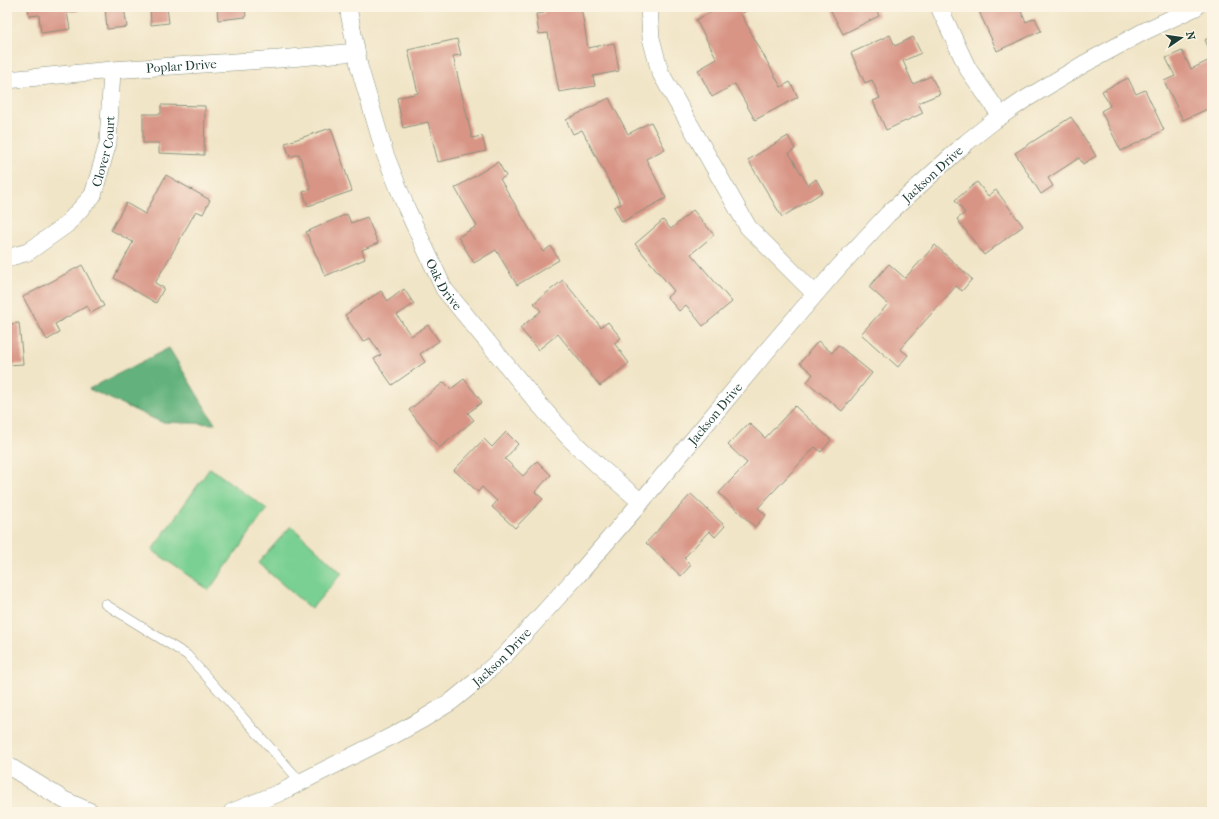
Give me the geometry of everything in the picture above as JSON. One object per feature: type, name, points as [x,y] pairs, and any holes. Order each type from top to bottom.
[{"type":"street","name":"Oak Drive","points":[[348,7],[356,52],[385,154],[406,207],[444,289],[536,401],[570,439],[641,502]]},
{"type":"street","points":[[650,7],[650,38],[660,72],[748,227],[815,294]]},
{"type":"street","points":[[939,7],[968,69],[1001,116]]},
{"type":"street","name":"Jackson Drive","points":[[232,812],[261,801],[301,782],[423,719],[452,701],[479,679],[505,655],[578,575],[815,294],[888,214],[967,142],[1024,100],[1084,64],[1143,32],[1196,7]]},
{"type":"street","name":"Poplar Drive","points":[[7,80],[112,70],[279,59],[356,52]]},
{"type":"street","name":"Clover Court","points":[[7,258],[28,252],[66,225],[93,195],[108,144],[112,70]]},
{"type":"street","points":[[7,765],[64,800],[91,812]]},
{"type":"lane","points":[[105,604],[187,655],[301,782]]},
{"type":"green space","points":[[169,348],[215,424],[161,422],[89,389]]},
{"type":"green space","points":[[210,468],[267,509],[209,590],[152,550]]},
{"type":"green space","points":[[291,526],[342,573],[311,609],[258,563]]},
{"type":"building","points":[[28,7],[77,7],[78,11],[67,12],[70,29],[41,33],[39,15],[29,16]]},
{"type":"building","points":[[105,7],[124,7],[127,27],[107,29]]},
{"type":"building","points":[[150,7],[167,7],[169,23],[151,25]]},
{"type":"building","points":[[217,7],[245,7],[246,17],[218,20]]},
{"type":"building","points":[[543,7],[581,7],[588,48],[614,43],[619,71],[593,76],[595,86],[559,92],[548,33],[539,34],[536,14],[544,13]]},
{"type":"building","points":[[720,7],[746,7],[748,10],[741,14],[781,87],[790,82],[798,97],[755,120],[735,84],[712,97],[698,70],[717,59],[696,20]]},
{"type":"building","points":[[829,7],[875,7],[879,16],[843,34]]},
{"type":"building","points":[[977,7],[1019,7],[1026,22],[1035,18],[1041,31],[997,51]]},
{"type":"building","points":[[890,35],[895,46],[913,37],[921,53],[903,61],[913,84],[931,76],[940,94],[918,103],[923,113],[886,130],[873,101],[880,98],[872,80],[865,83],[851,53]]},
{"type":"building","points":[[1212,36],[1212,55],[1205,40]]},
{"type":"building","points":[[457,39],[461,55],[453,56],[472,138],[482,136],[486,151],[438,162],[428,122],[403,128],[397,98],[418,93],[408,50]]},
{"type":"building","points":[[1182,51],[1191,69],[1212,59],[1212,98],[1209,100],[1212,107],[1183,120],[1164,81],[1175,76],[1166,58]]},
{"type":"building","points":[[1128,78],[1136,94],[1145,90],[1164,130],[1121,151],[1101,111],[1110,106],[1102,91]]},
{"type":"building","points":[[609,98],[628,134],[651,122],[665,149],[646,159],[666,198],[622,222],[614,207],[621,204],[582,130],[573,134],[566,120]]},
{"type":"building","points":[[161,105],[205,106],[204,155],[159,153],[159,143],[143,143],[143,114],[161,114]]},
{"type":"building","points":[[1071,117],[1096,156],[1083,164],[1079,158],[1048,178],[1053,186],[1041,194],[1015,153]]},
{"type":"building","points":[[331,128],[352,191],[308,206],[303,192],[311,189],[299,154],[290,157],[285,143]]},
{"type":"building","points":[[788,136],[795,149],[789,153],[808,185],[816,179],[823,192],[782,217],[748,160]]},
{"type":"building","points":[[498,162],[506,176],[500,179],[543,252],[551,246],[559,260],[517,285],[496,250],[474,263],[458,237],[477,226],[455,188]]},
{"type":"building","points":[[166,175],[210,200],[203,214],[196,211],[155,283],[164,288],[156,303],[114,278],[133,242],[111,230],[126,203],[145,214]]},
{"type":"building","points":[[977,182],[988,196],[996,190],[1023,226],[984,255],[957,219],[965,213],[955,200]]},
{"type":"building","points":[[693,210],[714,235],[691,254],[732,302],[703,326],[686,305],[679,311],[667,297],[674,291],[635,244],[663,220],[671,229]]},
{"type":"building","points":[[347,214],[351,223],[367,217],[378,243],[362,250],[365,259],[325,276],[306,232]]},
{"type":"building","points":[[935,245],[972,279],[962,291],[956,286],[900,349],[908,355],[898,367],[861,334],[888,304],[869,287],[889,264],[905,278]]},
{"type":"building","points":[[82,265],[104,306],[91,313],[87,306],[55,324],[59,333],[47,340],[23,297]]},
{"type":"building","points":[[563,280],[601,327],[608,322],[621,338],[614,343],[629,363],[600,386],[558,334],[538,350],[520,328],[541,311],[534,303]]},
{"type":"building","points":[[404,289],[414,304],[397,315],[411,336],[428,325],[439,341],[420,354],[425,362],[392,385],[374,359],[381,355],[370,338],[363,342],[345,315],[381,291],[388,301]]},
{"type":"building","points":[[7,314],[9,324],[19,323],[23,364],[7,365]]},
{"type":"building","points":[[818,341],[832,353],[838,345],[872,373],[842,411],[807,382],[813,374],[800,363]]},
{"type":"building","points":[[464,379],[482,402],[468,413],[474,420],[439,448],[409,410],[444,382],[451,389]]},
{"type":"building","points":[[795,406],[831,440],[821,452],[815,447],[758,508],[766,515],[755,527],[719,493],[747,463],[728,445],[749,423],[765,438]]},
{"type":"building","points":[[506,432],[518,444],[505,459],[523,476],[537,461],[551,475],[535,492],[543,499],[515,528],[492,507],[497,501],[482,487],[478,492],[454,470],[484,439],[492,447]]},
{"type":"building","points":[[691,494],[725,526],[715,537],[709,531],[684,558],[691,565],[681,576],[646,543]]}]
